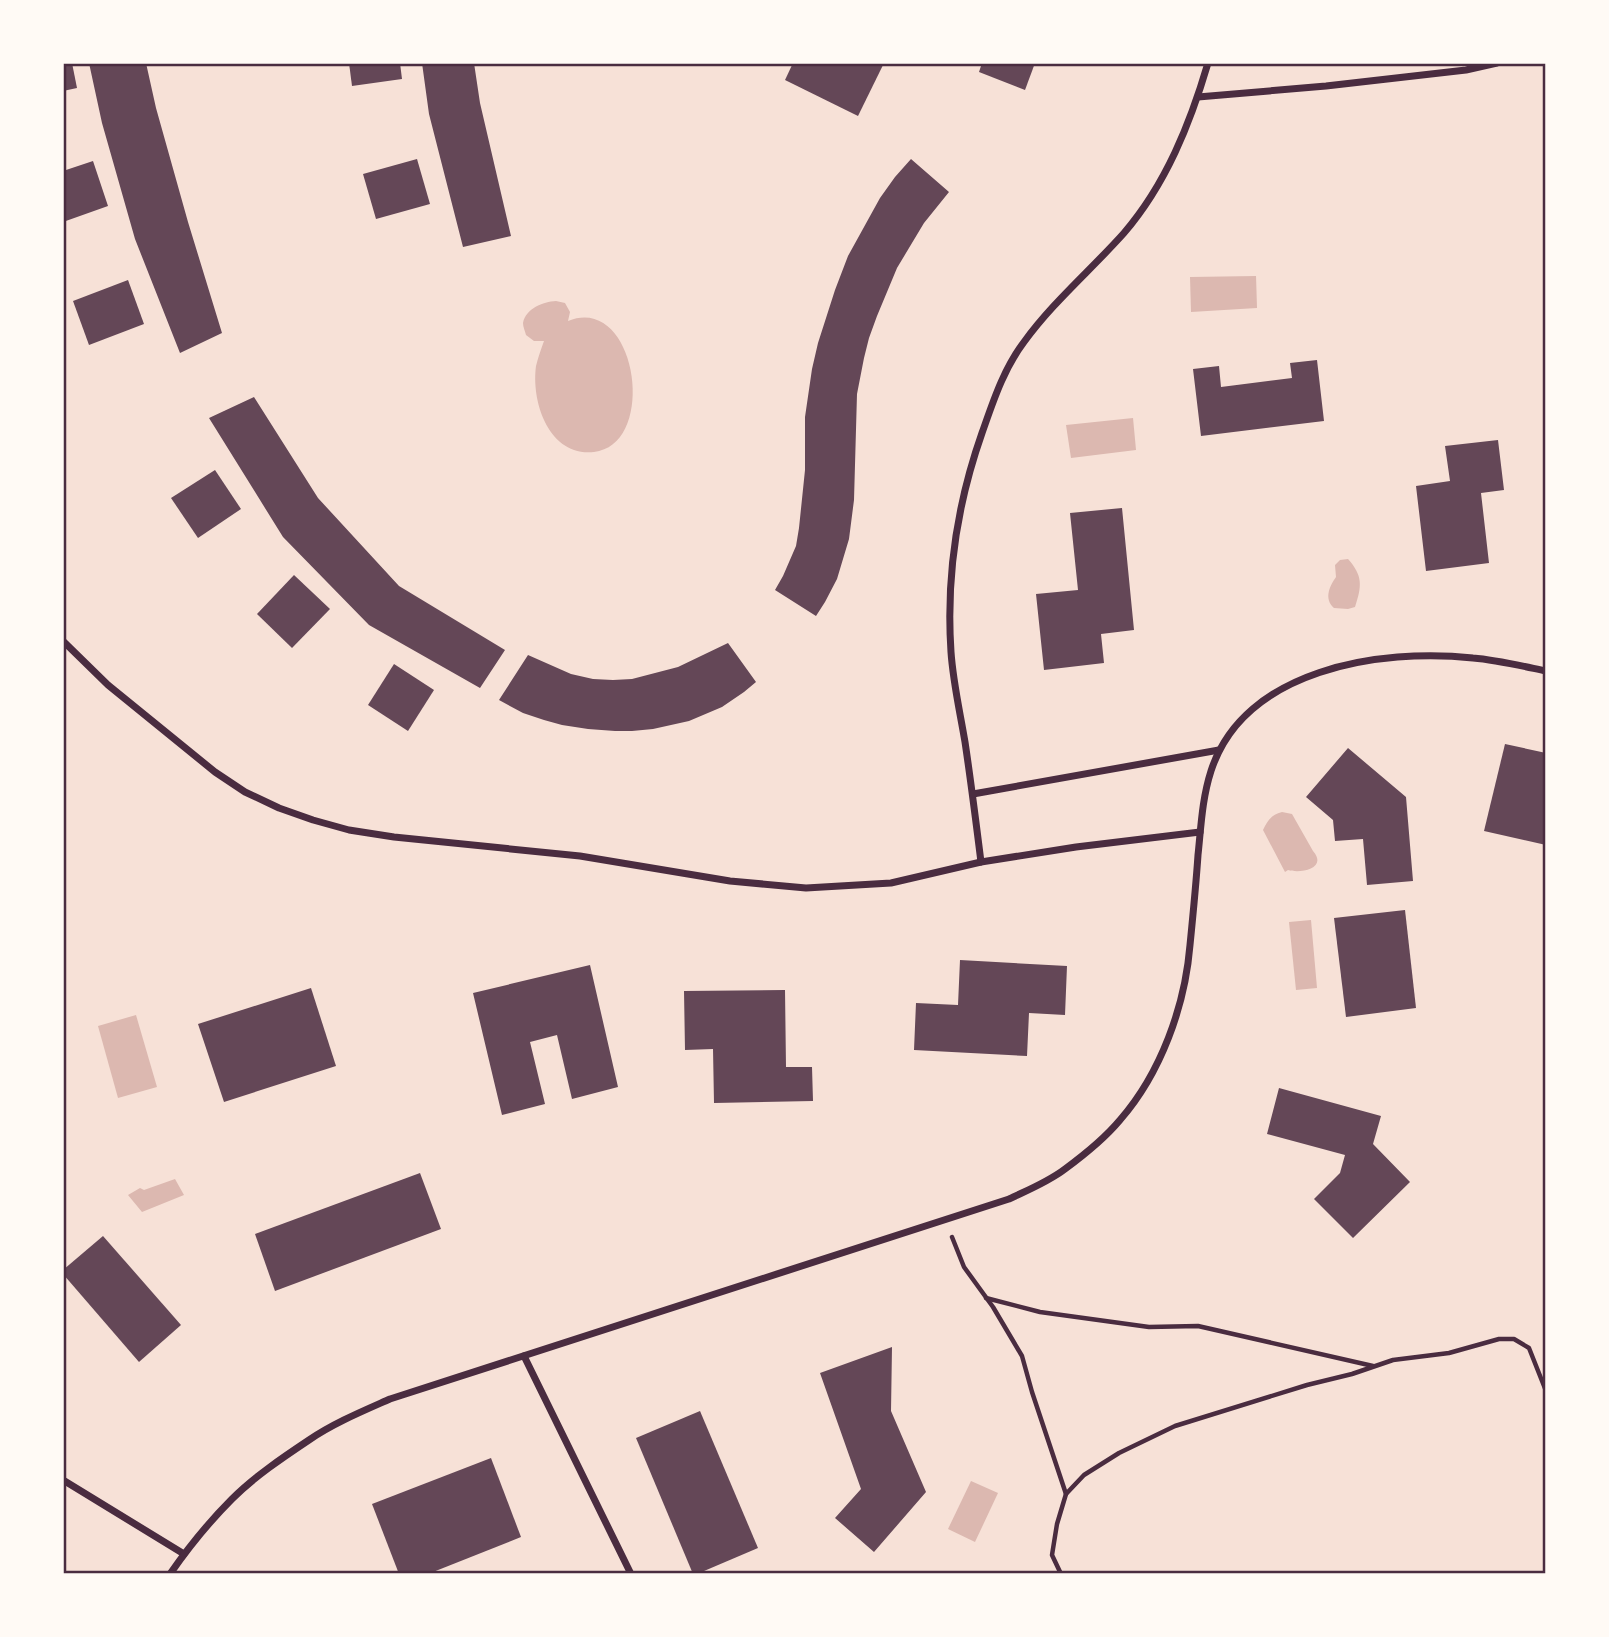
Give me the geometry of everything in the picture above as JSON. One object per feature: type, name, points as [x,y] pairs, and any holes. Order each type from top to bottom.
[{"type":"street","points":[[981,862],[951,654],[950,594],[954,543],[976,449],[1001,381],[1022,345],[1045,315],[1124,232],[1147,203],[1184,134],[1208,63]]},
{"type":"street","points":[[1198,97],[1364,82],[1466,70],[1497,63]]},
{"type":"street","points":[[63,641],[108,685],[215,772],[245,792],[313,820],[349,830],[580,856],[730,881],[806,888],[891,883],[981,862],[1200,832]]},
{"type":"street","points":[[170,1574],[232,1499],[270,1468],[310,1439],[390,1399],[1009,1199],[1063,1170],[1087,1152],[1120,1120],[1141,1091],[1173,1024],[1187,972],[1206,790],[1219,750],[1240,722],[1275,693],[1303,678],[1370,660],[1406,656],[1474,657],[1546,671]]},
{"type":"street","points":[[973,794],[1219,750]]},
{"type":"street","points":[[524,1356],[631,1574]]},
{"type":"street","points":[[63,1480],[184,1554]]},
{"type":"path","points":[[946,1220],[964,1267],[1022,1356],[1066,1494]]},
{"type":"path","points":[[986,1298],[1040,1312],[1149,1327],[1198,1326],[1375,1366]]},
{"type":"path","points":[[1061,1574],[1052,1555],[1056,1524],[1066,1494],[1084,1475],[1119,1453],[1175,1426],[1393,1360],[1450,1353],[1499,1339],[1514,1339],[1529,1349],[1546,1391]]},
{"type":"shaded area","points":[[1256,276],[1257,308],[1191,312],[1190,277]]},
{"type":"shaded area","points":[[556,301],[565,303],[570,312],[568,321],[592,318],[610,329],[624,348],[631,373],[633,400],[627,425],[614,443],[594,452],[578,451],[565,446],[546,424],[540,410],[535,380],[536,366],[544,341],[534,341],[526,335],[523,323],[528,313],[536,307]]},
{"type":"shaded area","points":[[1133,418],[1136,450],[1071,458],[1066,425]]},
{"type":"shaded area","points":[[1348,559],[1359,576],[1360,587],[1355,607],[1334,608],[1328,597],[1336,577],[1335,565],[1340,560]]},
{"type":"shaded area","points":[[1282,812],[1292,814],[1317,857],[1315,866],[1306,870],[1285,872],[1263,830],[1270,818]]},
{"type":"shaded area","points":[[1311,920],[1317,988],[1296,990],[1289,922]]},
{"type":"shaded area","points":[[136,1015],[157,1087],[118,1098],[98,1026]]},
{"type":"shaded area","points":[[175,1179],[184,1195],[142,1212],[128,1195],[140,1188],[144,1190]]},
{"type":"shaded area","points":[[971,1481],[998,1493],[975,1542],[948,1529]]},
{"type":"building","points":[[63,63],[72,63],[77,88],[63,91]]},
{"type":"building","points":[[89,63],[146,63],[188,222],[222,333],[180,353],[135,239],[102,123]]},
{"type":"building","points":[[349,63],[400,63],[402,79],[352,86]]},
{"type":"building","points":[[422,63],[474,63],[480,103],[511,236],[463,247],[429,114]]},
{"type":"building","points":[[793,63],[884,63],[858,116],[785,80]]},
{"type":"building","points":[[982,63],[1035,63],[1025,90],[979,72]]},
{"type":"building","points":[[417,159],[430,204],[376,219],[363,174]]},
{"type":"building","points":[[911,159],[949,192],[924,223],[897,268],[869,338],[857,394],[854,500],[849,539],[837,579],[816,616],[775,590],[796,546],[805,470],[805,417],[812,369],[818,343],[848,256],[880,198]]},
{"type":"building","points":[[93,161],[108,206],[63,222],[63,171]]},
{"type":"building","points":[[128,280],[144,324],[89,345],[73,301]]},
{"type":"building","points":[[1317,360],[1324,421],[1201,436],[1193,369],[1219,366],[1221,387],[1292,378],[1290,363]]},
{"type":"building","points":[[254,397],[318,498],[399,586],[505,650],[480,688],[369,625],[283,537],[209,418]]},
{"type":"building","points":[[1498,440],[1504,490],[1481,493],[1489,563],[1426,571],[1416,486],[1450,481],[1445,446]]},
{"type":"building","points":[[215,470],[241,509],[198,538],[171,498]]},
{"type":"building","points":[[1122,508],[1134,630],[1101,634],[1104,663],[1044,670],[1036,594],[1078,590],[1070,513]]},
{"type":"building","points":[[294,575],[330,609],[292,648],[257,614]]},
{"type":"building","points":[[728,643],[756,682],[722,707],[689,721],[632,731],[588,729],[544,720],[523,713],[499,700],[528,655],[571,674],[593,679],[632,679],[678,667]]},
{"type":"building","points":[[394,664],[434,690],[408,731],[368,705]]},
{"type":"building","points":[[1505,744],[1546,753],[1546,845],[1484,831]]},
{"type":"building","points":[[1348,748],[1406,797],[1413,881],[1367,885],[1363,839],[1335,841],[1333,820],[1306,797]]},
{"type":"building","points":[[1405,910],[1416,1008],[1346,1017],[1334,918]]},
{"type":"building","points":[[960,960],[1067,966],[1065,1015],[1029,1013],[1027,1056],[914,1050],[916,1003],[958,1005]]},
{"type":"building","points":[[590,965],[618,1087],[572,1099],[557,1035],[530,1042],[545,1104],[502,1115],[473,993]]},
{"type":"building","points":[[311,988],[336,1066],[224,1102],[198,1024]]},
{"type":"building","points":[[785,990],[786,1067],[812,1067],[813,1101],[714,1103],[713,1049],[685,1050],[684,991]]},
{"type":"building","points":[[1279,1088],[1381,1116],[1373,1144],[1410,1182],[1353,1238],[1314,1199],[1340,1173],[1345,1155],[1267,1134]]},
{"type":"building","points":[[420,1173],[441,1229],[275,1291],[255,1234]]},
{"type":"building","points":[[103,1236],[181,1325],[139,1362],[63,1274],[63,1270]]},
{"type":"building","points":[[892,1347],[891,1411],[926,1492],[874,1552],[835,1518],[861,1489],[820,1373]]},
{"type":"building","points":[[700,1411],[758,1548],[693,1574],[636,1438]]},
{"type":"building","points":[[491,1458],[521,1537],[428,1574],[399,1574],[372,1504]]}]
